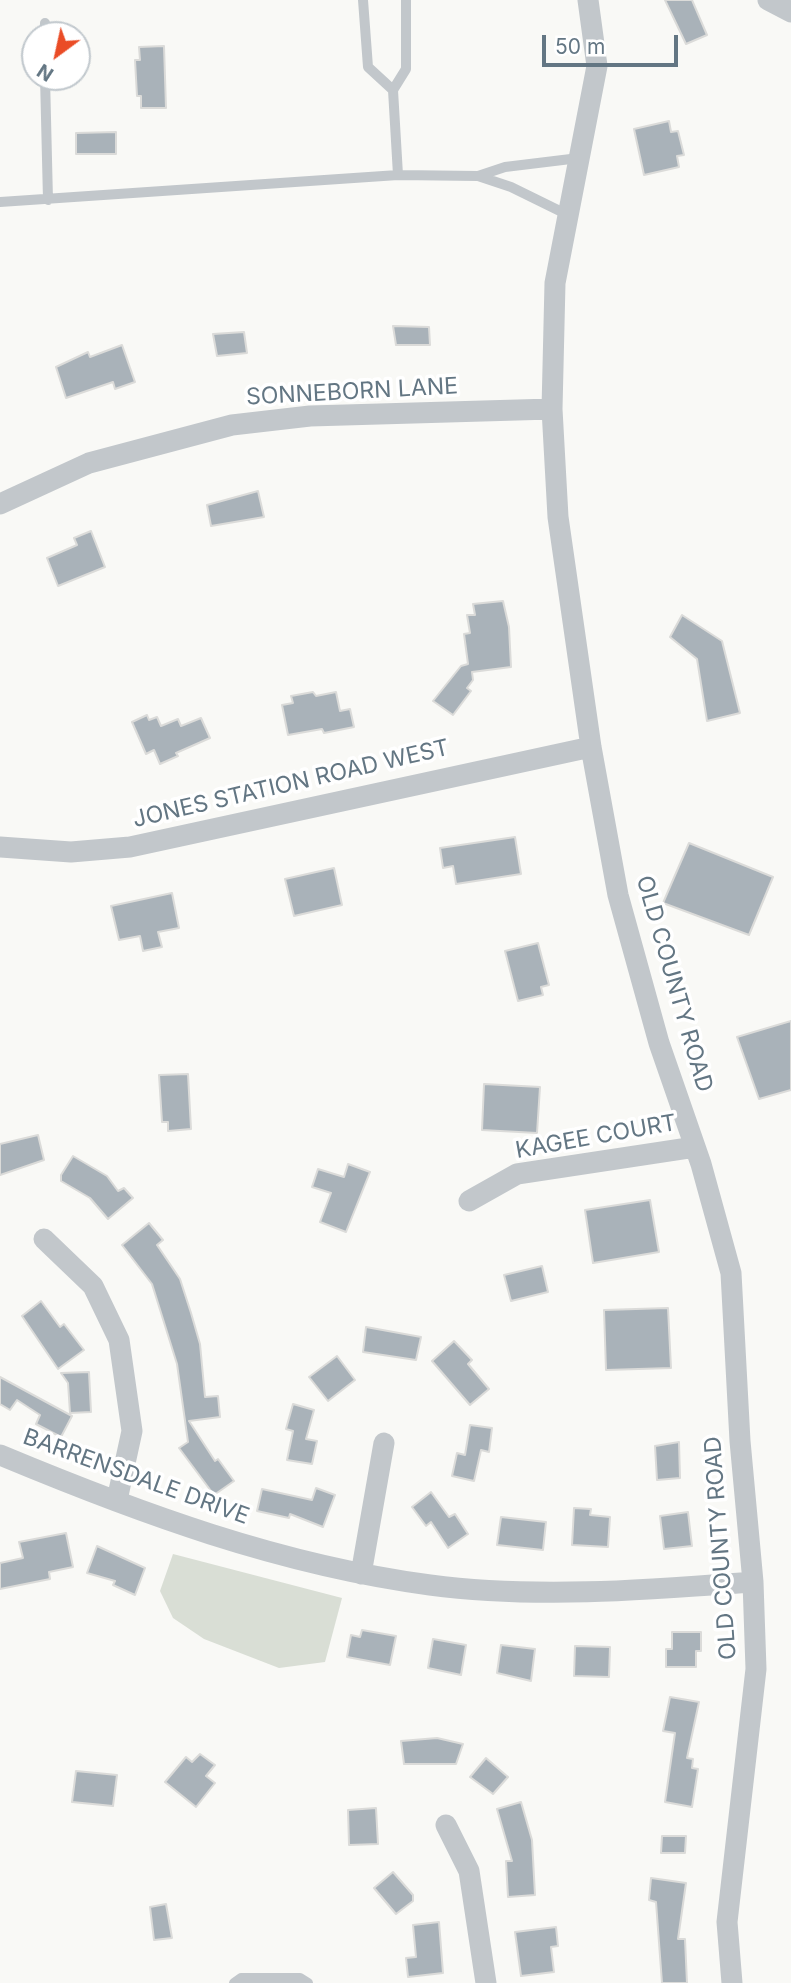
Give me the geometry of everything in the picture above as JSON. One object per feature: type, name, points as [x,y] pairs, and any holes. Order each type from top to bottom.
[{"type":"street","name":"OLD COUNTY ROAD","points":[[588,0],[597,66],[566,214],[555,283],[552,409],[558,517],[591,747],[618,895],[659,1044],[721,1229],[731,1273],[740,1441],[753,1582],[756,1669],[727,1922],[732,1983]]},
{"type":"street","points":[[768,0],[791,12]]},
{"type":"street","name":"SONNEBORN LANE","points":[[0,503],[89,463],[232,425],[310,416],[552,409]]},
{"type":"street","name":"JONES STATION ROAD WEST","points":[[0,847],[71,852],[130,847],[591,747]]},
{"type":"street","name":"KAGEE COURT","points":[[469,1201],[517,1174],[695,1147]]},
{"type":"street","points":[[44,1239],[93,1286],[119,1340],[132,1431],[117,1500]]},
{"type":"street","points":[[361,1574],[384,1443]]},
{"type":"street","name":"BARRENSDALE DRIVE","points":[[0,1455],[204,1535],[361,1574],[432,1585],[569,1592],[753,1582]]},
{"type":"street","points":[[446,1825],[469,1871],[486,1983]]},
{"type":"lane","points":[[363,0],[368,67],[393,90]]},
{"type":"lane","points":[[398,174],[393,90],[406,69],[406,0]]},
{"type":"lane","points":[[46,91],[48,200]]},
{"type":"lane","points":[[478,176],[505,167],[579,158]]},
{"type":"lane","points":[[0,202],[398,174],[478,176],[511,187],[566,214]]},
{"type":"lane","points":[[234,1983],[241,1978],[304,1980]]},
{"type":"shaded area","points":[[173,1554],[342,1598],[325,1662],[279,1668],[204,1639],[173,1618],[160,1591]]},
{"type":"building","points":[[665,0],[692,0],[707,35],[686,44]]},
{"type":"building","points":[[164,46],[166,108],[141,108],[141,96],[137,96],[135,60],[140,60],[139,47]]},
{"type":"building","points":[[669,121],[671,132],[678,131],[684,155],[677,156],[679,167],[644,175],[634,129]]},
{"type":"building","points":[[116,132],[116,154],[76,154],[76,133]]},
{"type":"building","points":[[393,326],[429,327],[430,345],[396,345]]},
{"type":"building","points":[[244,332],[247,353],[217,356],[213,334]]},
{"type":"building","points":[[122,345],[135,382],[115,389],[113,382],[66,398],[56,367],[88,352],[90,357]]},
{"type":"building","points":[[258,491],[264,517],[211,526],[207,505]]},
{"type":"building","points":[[91,531],[105,567],[58,586],[47,558],[77,545],[74,538]]},
{"type":"building","points":[[503,601],[509,627],[511,667],[472,672],[473,680],[467,688],[471,691],[453,715],[433,701],[461,666],[468,664],[464,634],[470,633],[467,615],[475,615],[473,604]]},
{"type":"building","points":[[682,615],[722,641],[740,713],[707,721],[697,659],[670,637]]},
{"type":"building","points":[[313,692],[316,696],[336,692],[340,711],[350,709],[354,727],[324,733],[322,729],[288,735],[282,705],[293,703],[291,696]]},
{"type":"building","points":[[147,715],[149,720],[157,717],[161,726],[178,719],[181,726],[201,718],[210,738],[176,753],[178,756],[160,764],[154,750],[146,754],[132,722]]},
{"type":"building","points":[[515,837],[521,874],[456,884],[453,866],[443,868],[440,848]]},
{"type":"building","points":[[689,843],[773,877],[749,935],[663,903]]},
{"type":"building","points":[[334,868],[342,905],[294,916],[285,879]]},
{"type":"building","points":[[172,893],[179,928],[158,932],[162,947],[143,951],[140,936],[119,940],[111,906]]},
{"type":"building","points":[[538,943],[549,985],[541,987],[543,995],[518,1001],[505,951]]},
{"type":"building","points":[[791,1021],[791,1090],[759,1099],[737,1037]]},
{"type":"building","points":[[188,1074],[191,1129],[168,1131],[168,1122],[162,1122],[159,1075]]},
{"type":"building","points":[[484,1084],[540,1087],[537,1133],[482,1130]]},
{"type":"building","points":[[38,1135],[44,1160],[0,1175],[0,1144]]},
{"type":"building","points":[[73,1156],[107,1176],[118,1191],[124,1188],[133,1198],[108,1219],[90,1198],[61,1181],[61,1175]]},
{"type":"building","points":[[348,1164],[370,1172],[346,1232],[320,1222],[331,1193],[312,1187],[318,1169],[344,1177]]},
{"type":"building","points":[[650,1200],[659,1252],[593,1263],[585,1210]]},
{"type":"building","points":[[149,1223],[163,1240],[157,1245],[180,1279],[191,1313],[200,1344],[205,1397],[218,1396],[220,1417],[189,1421],[215,1461],[218,1459],[234,1481],[214,1495],[179,1448],[188,1442],[177,1364],[152,1284],[122,1245]]},
{"type":"building","points":[[542,1266],[548,1292],[511,1301],[504,1275]]},
{"type":"building","points":[[41,1301],[60,1327],[64,1324],[84,1350],[58,1369],[22,1316]]},
{"type":"building","points":[[668,1308],[671,1368],[606,1370],[604,1310]]},
{"type":"building","points":[[366,1327],[421,1337],[416,1360],[363,1352]]},
{"type":"building","points":[[454,1341],[472,1360],[468,1364],[489,1389],[470,1405],[432,1361]]},
{"type":"building","points":[[337,1356],[355,1380],[328,1401],[309,1377]]},
{"type":"building","points":[[89,1372],[91,1412],[70,1413],[68,1383],[61,1373]]},
{"type":"building","points":[[0,1377],[72,1416],[61,1437],[36,1424],[40,1415],[17,1400],[10,1410],[0,1404]]},
{"type":"building","points":[[293,1404],[314,1410],[306,1439],[317,1441],[312,1464],[287,1460],[293,1431],[286,1429]]},
{"type":"building","points":[[470,1425],[492,1428],[489,1452],[481,1450],[474,1481],[452,1476],[457,1453],[465,1455]]},
{"type":"building","points":[[679,1442],[680,1478],[657,1480],[655,1446]]},
{"type":"building","points":[[316,1488],[335,1495],[323,1527],[290,1514],[289,1518],[257,1511],[262,1489],[312,1500]]},
{"type":"building","points":[[431,1492],[449,1517],[455,1514],[468,1534],[448,1548],[431,1522],[426,1526],[412,1507]]},
{"type":"building","points":[[574,1508],[591,1509],[590,1515],[610,1517],[608,1547],[572,1545]]},
{"type":"building","points":[[688,1512],[692,1546],[664,1549],[660,1516]]},
{"type":"building","points":[[501,1517],[546,1522],[543,1550],[497,1545]]},
{"type":"building","points":[[66,1533],[73,1567],[49,1572],[50,1579],[0,1589],[0,1563],[23,1558],[19,1542]]},
{"type":"building","points":[[97,1546],[145,1568],[135,1595],[113,1585],[115,1581],[87,1573]]},
{"type":"building","points":[[362,1630],[396,1636],[390,1665],[347,1657],[351,1635],[360,1637]]},
{"type":"building","points":[[672,1632],[701,1632],[701,1651],[696,1651],[696,1667],[666,1667],[666,1649],[672,1649]]},
{"type":"building","points":[[433,1639],[466,1645],[461,1675],[428,1668]]},
{"type":"building","points":[[501,1645],[535,1649],[531,1681],[497,1673]]},
{"type":"building","points":[[575,1646],[610,1647],[609,1677],[574,1676]]},
{"type":"building","points":[[670,1697],[699,1702],[687,1758],[693,1759],[692,1768],[698,1769],[692,1807],[665,1802],[675,1733],[663,1731]]},
{"type":"building","points":[[437,1738],[463,1744],[456,1764],[404,1764],[401,1741]]},
{"type":"building","points":[[200,1754],[215,1765],[206,1776],[215,1783],[196,1807],[165,1782],[186,1757],[192,1762]]},
{"type":"building","points":[[486,1758],[508,1777],[493,1794],[470,1777]]},
{"type":"building","points":[[76,1771],[117,1775],[113,1806],[72,1802]]},
{"type":"building","points":[[521,1802],[532,1840],[535,1895],[508,1897],[506,1861],[512,1861],[497,1809]]},
{"type":"building","points":[[376,1808],[378,1844],[349,1845],[348,1810]]},
{"type":"building","points":[[662,1836],[686,1836],[685,1853],[661,1853]]},
{"type":"building","points":[[393,1872],[413,1895],[413,1901],[396,1914],[374,1888]]},
{"type":"building","points":[[651,1878],[686,1883],[678,1939],[685,1939],[687,1983],[662,1983],[656,1902],[649,1900]]},
{"type":"building","points":[[166,1904],[172,1938],[154,1940],[150,1907]]},
{"type":"building","points":[[439,1922],[443,1973],[408,1977],[406,1958],[416,1957],[413,1925]]},
{"type":"building","points":[[556,1927],[558,1946],[551,1947],[554,1972],[521,1976],[515,1932]]}]
